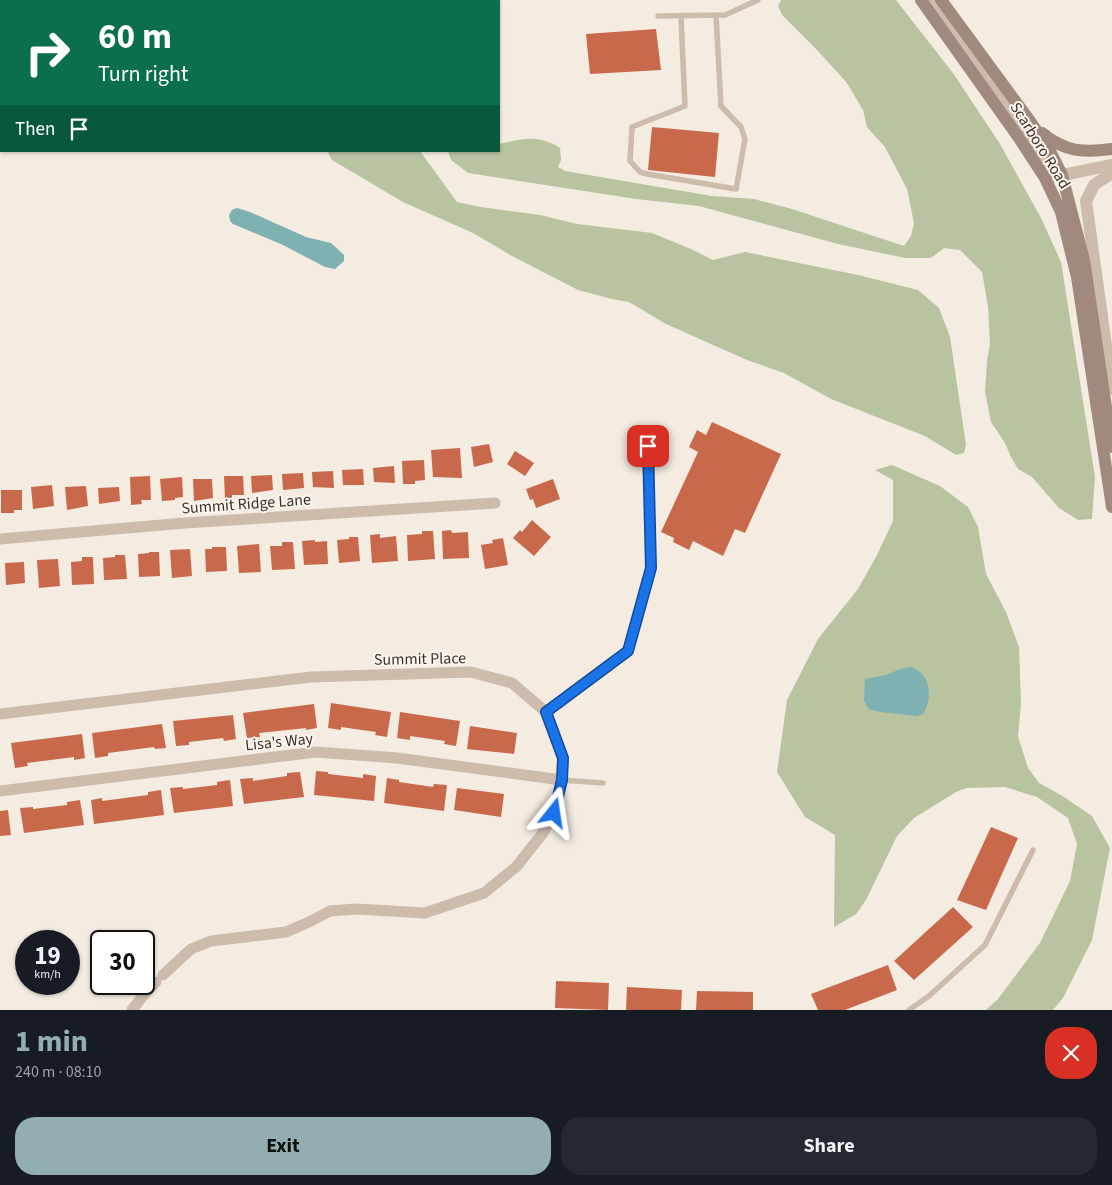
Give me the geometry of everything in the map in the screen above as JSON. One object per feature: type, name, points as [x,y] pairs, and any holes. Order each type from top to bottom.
[{"type":"main road","name":"Scarboro Road","points":[[921,0],[1014,130],[1045,178],[1061,212],[1077,277],[1112,507]]},
{"type":"main road","name":"Scarboro Road","points":[[941,0],[1049,149],[1062,175],[1084,260],[1112,447]]},
{"type":"main road","points":[[1033,126],[1059,145],[1074,150],[1093,152],[1112,149]]},
{"type":"street","points":[[929,0],[993,85],[1048,165],[1062,175]]},
{"type":"street","points":[[1045,178],[1112,165]]},
{"type":"street","points":[[1112,174],[1094,185],[1086,201],[1112,389]]},
{"type":"street","name":"Summit Ridge Lane","points":[[0,538],[204,522],[495,503]]},
{"type":"street","name":"Summit Place","points":[[0,714],[311,677],[471,672],[512,683],[546,712],[563,758],[562,780],[554,813],[543,833],[516,867],[484,893],[426,913],[356,909],[330,911],[286,932],[211,941],[191,949],[146,992],[132,1010]]},
{"type":"street","name":"Lisa's Way","points":[[0,791],[316,752],[396,758],[562,780]]},
{"type":"lane","points":[[658,16],[725,15],[758,0]]},
{"type":"lane","points":[[682,16],[685,106],[632,127],[630,162],[640,172],[647,174],[736,189],[745,138],[741,127],[721,106],[716,15]]},
{"type":"lane","points":[[546,712],[628,651],[651,568],[648,446]]},
{"type":"lane","points":[[562,780],[602,783]]},
{"type":"lane","points":[[909,1010],[928,996],[985,945],[1033,850]]},
{"type":"green space","points":[[781,0],[896,0],[953,73],[1000,144],[1041,218],[1061,262],[1095,477],[1092,519],[1078,520],[1059,508],[1032,477],[1018,469],[1005,443],[991,422],[985,392],[990,344],[988,307],[982,272],[960,250],[944,248],[931,258],[905,258],[838,244],[699,206],[636,199],[468,173],[451,160],[448,152],[500,152],[500,144],[523,139],[537,139],[560,148],[561,160],[558,167],[565,171],[712,196],[754,199],[792,209],[904,246],[911,236],[914,223],[907,189],[885,147],[867,127],[863,110],[847,83],[782,15],[778,6]]},
{"type":"green space","points":[[421,152],[457,202],[540,215],[577,224],[652,233],[713,260],[745,252],[858,275],[918,290],[939,308],[950,337],[966,445],[964,453],[956,455],[925,436],[831,399],[784,373],[747,360],[666,324],[629,302],[578,290],[512,256],[473,233],[403,202],[332,160],[328,153]]},
{"type":"green space","points":[[892,465],[940,486],[968,507],[978,527],[986,574],[1006,612],[1019,647],[1021,703],[1018,736],[1028,768],[1039,783],[1092,816],[1110,848],[1092,940],[1063,998],[1053,1010],[986,1010],[998,999],[1040,943],[1070,881],[1077,844],[1068,818],[1037,797],[1005,787],[967,788],[956,792],[914,818],[897,836],[866,900],[856,914],[834,927],[835,835],[805,817],[777,772],[787,700],[818,639],[858,589],[893,521],[893,480],[875,470]]},
{"type":"water","points":[[237,208],[306,237],[331,243],[344,255],[344,261],[335,269],[325,267],[283,245],[233,224],[230,221],[229,215],[232,210]]},
{"type":"water","points":[[911,667],[923,675],[928,687],[928,701],[923,714],[917,716],[869,709],[864,701],[865,679]]},
{"type":"building","points":[[656,29],[661,70],[590,74],[586,34]]},
{"type":"building","points":[[652,127],[719,133],[715,177],[648,170]]},
{"type":"building","points":[[712,422],[781,454],[745,533],[735,529],[723,556],[693,541],[689,550],[673,542],[674,538],[661,532],[698,452],[689,447],[697,430],[706,435]]},
{"type":"building","points":[[489,444],[493,462],[474,467],[471,447]]},
{"type":"building","points":[[460,448],[462,478],[433,477],[431,450]]},
{"type":"building","points":[[515,451],[534,463],[525,476],[507,464]]},
{"type":"building","points":[[424,460],[425,480],[415,481],[415,484],[403,484],[402,461]]},
{"type":"building","points":[[394,466],[395,483],[374,482],[373,468]]},
{"type":"building","points":[[363,469],[364,485],[343,485],[342,470]]},
{"type":"building","points":[[333,471],[334,488],[313,487],[312,472]]},
{"type":"building","points":[[303,473],[304,488],[283,490],[282,474]]},
{"type":"building","points":[[272,475],[273,490],[252,493],[251,476]]},
{"type":"building","points":[[150,476],[151,500],[141,500],[142,504],[131,505],[130,477]]},
{"type":"building","points":[[224,476],[243,476],[244,495],[232,495],[232,498],[225,498]]},
{"type":"building","points":[[182,477],[183,497],[162,501],[160,479]]},
{"type":"building","points":[[193,479],[212,479],[213,498],[194,501]]},
{"type":"building","points":[[553,479],[560,499],[536,508],[533,499],[530,500],[526,489]]},
{"type":"building","points":[[52,485],[54,506],[33,509],[31,487]]},
{"type":"building","points":[[86,486],[88,506],[67,510],[65,487]]},
{"type":"building","points":[[119,487],[120,501],[99,504],[98,488]]},
{"type":"building","points":[[1,490],[22,490],[22,510],[14,510],[14,513],[1,513]]},
{"type":"building","points":[[532,520],[551,537],[534,556],[513,538],[520,530],[522,532]]},
{"type":"building","points":[[451,530],[452,533],[468,532],[469,558],[443,559],[442,531]]},
{"type":"building","points":[[422,531],[433,531],[435,559],[408,561],[407,535],[422,534]]},
{"type":"building","points":[[380,534],[380,538],[396,536],[398,561],[372,563],[370,535]]},
{"type":"building","points":[[349,537],[358,537],[360,561],[339,563],[337,540],[349,539]]},
{"type":"building","points":[[503,538],[508,565],[485,569],[481,545],[493,543],[492,540]]},
{"type":"building","points":[[315,540],[315,542],[327,541],[328,564],[304,565],[302,541]]},
{"type":"building","points":[[282,542],[293,542],[295,569],[272,570],[270,546],[282,546]]},
{"type":"building","points":[[259,544],[261,572],[239,573],[237,546]]},
{"type":"building","points":[[212,547],[226,547],[227,571],[206,572],[205,549],[212,549]]},
{"type":"building","points":[[190,549],[192,576],[172,578],[170,550]]},
{"type":"building","points":[[159,552],[160,576],[139,577],[138,554]]},
{"type":"building","points":[[115,555],[125,555],[127,579],[104,580],[103,558],[115,557]]},
{"type":"building","points":[[82,557],[93,557],[94,584],[72,585],[71,562],[82,561]]},
{"type":"building","points":[[58,559],[60,586],[39,588],[37,560]]},
{"type":"building","points":[[24,562],[25,583],[6,585],[5,563]]},
{"type":"building","points":[[331,703],[391,712],[387,737],[375,735],[376,732],[341,727],[341,730],[328,728]]},
{"type":"building","points":[[314,704],[317,728],[259,733],[260,737],[247,738],[243,713]]},
{"type":"building","points":[[400,712],[460,721],[456,746],[444,744],[445,741],[410,736],[410,740],[397,738]]},
{"type":"building","points":[[233,715],[236,739],[224,741],[223,738],[189,742],[189,745],[176,746],[173,721]]},
{"type":"building","points":[[162,724],[166,748],[155,749],[154,747],[108,753],[108,756],[95,758],[92,733]]},
{"type":"building","points":[[470,726],[517,733],[514,754],[467,749]]},
{"type":"building","points":[[82,734],[85,758],[74,760],[74,757],[27,763],[28,766],[15,768],[11,743]]},
{"type":"building","points":[[316,771],[363,778],[363,774],[376,776],[374,801],[314,795]]},
{"type":"building","points":[[300,772],[304,797],[244,804],[240,779],[253,778],[253,781]]},
{"type":"building","points":[[387,778],[399,780],[399,782],[433,787],[434,784],[447,785],[444,811],[384,803]]},
{"type":"building","points":[[230,780],[233,806],[174,813],[170,788],[183,787],[183,789],[217,785],[217,782]]},
{"type":"building","points":[[457,788],[504,794],[501,817],[454,810]]},
{"type":"building","points":[[161,790],[164,815],[94,824],[91,800],[102,798],[102,801],[148,795],[148,792]]},
{"type":"building","points":[[80,800],[84,825],[24,833],[20,808],[33,807],[33,809],[67,805],[67,802]]},
{"type":"building","points":[[8,810],[11,835],[0,836],[0,811]]},
{"type":"building","points":[[991,827],[1018,838],[986,910],[957,900]]},
{"type":"building","points":[[953,907],[973,927],[914,980],[894,961]]},
{"type":"building","points":[[888,965],[897,990],[845,1010],[818,1010],[811,994]]},
{"type":"building","points":[[556,981],[609,983],[608,1010],[555,1008]]},
{"type":"building","points":[[627,987],[682,990],[681,1010],[626,1010]]},
{"type":"building","points":[[697,991],[753,992],[753,1010],[696,1010]]},
{"type":"route","points":[[554,813],[562,780],[563,758],[546,712],[628,651],[651,568],[648,446]]}]
